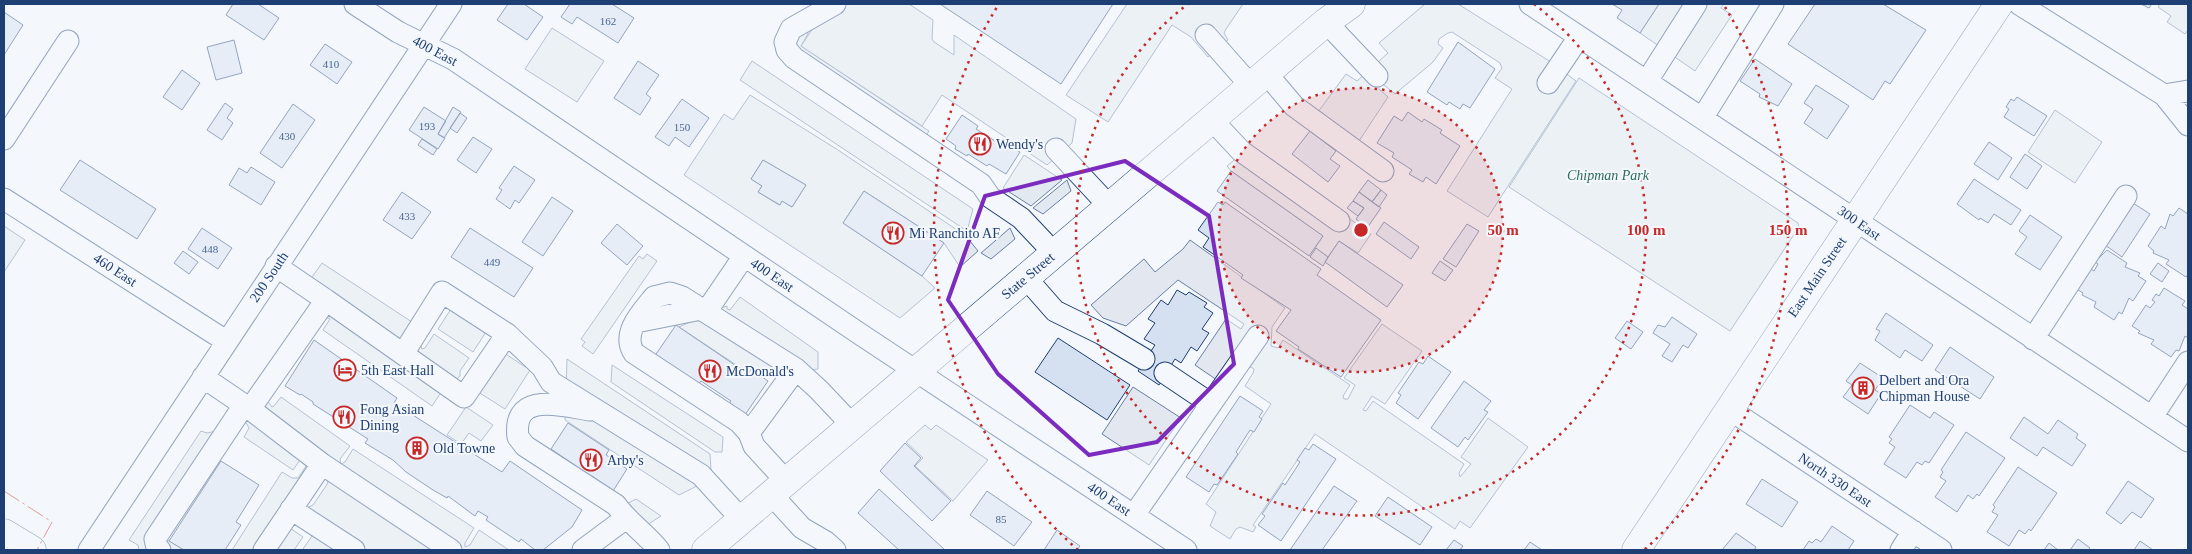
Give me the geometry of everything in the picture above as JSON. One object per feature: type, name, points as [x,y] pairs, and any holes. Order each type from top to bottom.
[{"type":"main road","name":"State Street","points":[[709,550],[852,425],[1326,22],[1351,4]]},
{"type":"main road","name":"East Main Street","points":[[1636,550],[1998,4]]},
{"type":"main road","points":[[4,533],[32,550]]},
{"type":"street","name":"400 East","points":[[355,4],[398,32],[452,59],[1186,550]]},
{"type":"street","name":"200 South","points":[[89,550],[451,4]]},
{"type":"street","points":[[835,4],[791,29],[786,42],[787,50],[794,58],[980,184],[990,197],[1021,218],[1054,254]]},
{"type":"street","points":[[1647,81],[1696,4]]},
{"type":"street","points":[[1703,117],[1773,4]]},
{"type":"street","points":[[2019,4],[2164,95],[2188,125]]},
{"type":"street","name":"300 East","points":[[1541,7],[1579,37],[1703,117],[2188,441]]},
{"type":"street","points":[[1326,22],[1377,76]]},
{"type":"street","points":[[1206,35],[1259,80],[1383,171]]},
{"type":"street","points":[[1548,83],[1579,37]]},
{"type":"street","points":[[4,139],[68,41]]},
{"type":"street","points":[[2164,95],[2188,91]]},
{"type":"street","points":[[1212,120],[1241,151],[1339,221]]},
{"type":"street","points":[[1056,149],[1110,207]]},
{"type":"street","points":[[2033,339],[2126,196]]},
{"type":"street","name":"460 East","points":[[4,199],[226,341]]},
{"type":"street","points":[[704,311],[744,256]]},
{"type":"street","points":[[276,266],[464,397],[507,334]]},
{"type":"street","points":[[1026,278],[1055,311],[1102,334],[1144,359]]},
{"type":"street","points":[[403,354],[442,292],[507,334],[542,367],[551,382],[702,475],[742,520]]},
{"type":"street","points":[[835,550],[826,542],[802,528],[754,446],[750,434],[739,422],[634,353],[629,341],[630,332],[654,297],[664,293],[676,294],[796,369],[852,425]]},
{"type":"street","points":[[160,550],[157,548],[155,539],[170,516],[326,300]]},
{"type":"street","points":[[1134,516],[1258,336]]},
{"type":"street","points":[[2152,417],[2188,362]]},
{"type":"street","points":[[750,434],[796,369]]},
{"type":"street","points":[[1165,373],[1211,404]]},
{"type":"street","points":[[203,377],[247,407],[322,464],[451,550]]},
{"type":"street","points":[[597,411],[535,404],[530,406],[521,416],[518,437],[525,446],[616,505],[626,518],[648,536],[659,550]]},
{"type":"street","name":"North 330 East","points":[[1729,409],[1942,550]]},
{"type":"street","points":[[264,550],[322,464]]},
{"type":"street","points":[[291,509],[354,550]]},
{"type":"street","points":[[583,550],[626,518]]},
{"type":"street","points":[[1901,550],[1913,532]]},
{"type":"highlighted area","points":[[1125,161],[1209,216],[1234,364],[1157,442],[1089,455],[998,374],[948,300],[985,196]]},
{"type":"green space","points":[[808,30],[808,34],[801,46],[929,131],[926,136],[798,51],[795,36]]},
{"type":"green space","name":"Chipman Park","points":[[1579,78],[1798,223],[1799,227],[1730,331],[1509,187]]},
{"type":"green space","points":[[1024,155],[1062,180],[1031,206],[1003,188]]},
{"type":"green space","points":[[1067,180],[1071,191],[1043,214],[1033,208]]},
{"type":"green space","points":[[1010,228],[1015,239],[991,259],[981,253]]},
{"type":"shaded area","points":[[829,4],[909,4],[933,20],[932,39],[934,42],[954,55],[954,35],[1076,119],[1072,143],[1047,165],[942,95],[922,126],[801,46]]},
{"type":"shaded area","points":[[1127,4],[1243,4],[1224,33],[1228,40],[1208,57],[1191,37],[1172,25],[1108,122],[1066,95]]},
{"type":"shaded area","points":[[1425,4],[1458,4],[1551,62],[1576,81],[1488,217],[1447,191],[1512,89],[1495,78],[1502,68],[1500,63],[1452,32],[1439,39],[1438,44],[1443,48],[1433,62],[1395,94],[1384,85],[1379,86],[1379,89],[1388,97],[1359,141],[1318,112],[1346,74],[1357,81],[1388,53],[1379,43]]},
{"type":"shaded area","points":[[1659,4],[1724,4],[1721,8],[1732,15],[1695,71],[1640,33]]},
{"type":"shaded area","points":[[2160,4],[2188,4],[2188,30],[2185,34],[2167,22],[2171,16],[2158,7]]},
{"type":"shaded area","points":[[552,28],[604,61],[577,102],[525,69]]},
{"type":"shaded area","points":[[752,61],[973,209],[967,231],[740,80]]},
{"type":"shaded area","points":[[750,95],[838,150],[966,236],[978,251],[960,267],[944,243],[864,191],[843,223],[922,276],[935,288],[900,318],[684,175],[724,114],[733,120]],"holes":[[[763,160],[806,185],[792,207],[782,201],[779,205],[758,192],[762,186],[751,179]]]},
{"type":"shaded area","points":[[2055,110],[2102,142],[2075,183],[2028,152]]},
{"type":"shaded area","points":[[1250,147],[1371,234],[1358,253],[1339,241],[1328,257],[1315,248],[1323,236],[1231,171],[1227,166]]},
{"type":"shaded area","points":[[4,226],[25,240],[4,272]]},
{"type":"shaded area","points":[[1190,240],[1285,308],[1272,327],[1271,346],[1278,348],[1283,340],[1350,385],[1343,396],[1344,399],[1348,399],[1355,385],[1344,378],[1382,324],[1422,351],[1385,404],[1372,396],[1363,410],[1366,411],[1373,401],[1464,464],[1459,473],[1460,477],[1471,464],[1461,457],[1488,418],[1528,447],[1470,528],[1460,521],[1455,529],[1315,434],[1253,525],[1256,527],[1253,532],[1240,527],[1236,529],[1230,539],[1210,526],[1216,512],[1206,504],[1271,404],[1245,386],[1253,373],[1254,369],[1251,367],[1247,369],[1233,391],[1195,365],[1226,319],[1241,329],[1244,324],[1178,280],[1126,326],[1103,318],[1091,305],[1144,259],[1155,272],[1183,249]]},
{"type":"shaded area","points":[[647,254],[657,261],[593,354],[582,346],[585,342],[581,339],[639,256],[643,259]]},
{"type":"shaded area","points":[[322,263],[412,322],[422,349],[425,348],[434,334],[469,358],[460,371],[460,376],[440,394],[432,406],[323,330],[330,319],[325,317],[312,277]]},
{"type":"shaded area","points":[[740,297],[818,352],[818,369],[782,373],[777,370],[759,380],[679,327],[699,318],[699,315],[727,306],[727,309],[730,310]]},
{"type":"shaded area","points":[[451,309],[486,332],[473,352],[438,329]]},
{"type":"shaded area","points":[[501,351],[530,370],[505,409],[475,390]]},
{"type":"shaded area","points":[[567,359],[710,454],[711,470],[695,487],[679,495],[565,420]]},
{"type":"shaded area","points":[[612,365],[723,437],[722,452],[715,452],[611,382]]},
{"type":"shaded area","points":[[1133,387],[1181,418],[1149,465],[1102,434]]},
{"type":"shaded area","points":[[281,397],[350,446],[340,459],[341,464],[345,462],[353,449],[474,528],[465,543],[465,547],[470,545],[479,530],[509,550],[305,550],[303,549],[312,536],[294,523],[290,528],[303,537],[294,550],[232,550],[282,472],[292,478],[298,478],[306,466],[306,463],[300,460],[293,470],[244,437],[249,428],[245,421],[268,402],[272,407]],"holes":[[[325,476],[328,483],[313,505],[309,507],[305,505]]]},
{"type":"shaded area","points":[[466,407],[493,425],[481,441],[469,433],[461,444],[447,435]]},
{"type":"shaded area","points":[[925,425],[931,430],[936,425],[988,460],[953,501],[915,466],[923,458],[906,442]]},
{"type":"shaded area","points":[[201,431],[207,433],[216,431],[166,539],[184,550],[139,550],[138,545],[129,540]]},
{"type":"shaded area","points":[[636,499],[661,516],[647,525],[621,507]]},
{"type":"building","points":[[233,4],[258,4],[279,18],[264,40],[226,15]]},
{"type":"building","points":[[508,4],[524,4],[543,17],[527,40],[497,20]]},
{"type":"building","points":[[570,4],[612,4],[634,18],[618,43],[577,17],[572,24],[561,17]]},
{"type":"building","points":[[940,4],[1113,4],[1061,84]]},
{"type":"building","points":[[1612,4],[1659,4],[1640,33],[1617,18],[1622,10]]},
{"type":"building","points":[[1815,4],[1883,4],[1926,30],[1890,84],[1885,81],[1873,100],[1788,44]]},
{"type":"building","points":[[2141,4],[2152,4],[2149,8]]},
{"type":"building","points":[[4,12],[23,25],[4,55]]},
{"type":"building","points":[[234,40],[242,73],[216,80],[207,47]]},
{"type":"building","points":[[1458,42],[1495,69],[1470,108],[1463,104],[1460,109],[1449,102],[1447,105],[1427,92]]},
{"type":"building","points":[[325,44],[352,62],[337,84],[310,65]]},
{"type":"building","points":[[1755,59],[1792,84],[1778,106],[1759,97],[1760,94],[1740,81]]},
{"type":"building","points":[[638,61],[659,75],[646,94],[651,98],[640,115],[614,98]]},
{"type":"building","points":[[182,70],[200,83],[182,110],[163,97]]},
{"type":"building","points":[[1816,85],[1849,106],[1827,139],[1804,123],[1813,109],[1804,103]]},
{"type":"building","points":[[2017,97],[2047,116],[2034,136],[2004,117],[2009,109],[2006,107],[2011,99],[2014,101]]},
{"type":"building","points":[[682,99],[709,118],[689,147],[675,137],[669,146],[655,137]]},
{"type":"building","points":[[225,103],[233,109],[227,118],[233,123],[222,140],[207,130]]},
{"type":"building","points":[[293,104],[315,120],[282,168],[260,153]]},
{"type":"building","points":[[424,107],[446,121],[438,134],[445,138],[438,149],[409,130]]},
{"type":"building","points":[[453,107],[461,112],[444,138],[438,134]]},
{"type":"building","points":[[1408,112],[1422,122],[1424,119],[1442,130],[1440,133],[1460,146],[1436,184],[1426,177],[1423,182],[1409,174],[1412,170],[1392,157],[1394,153],[1377,143],[1394,116],[1402,121]]},
{"type":"building","points":[[460,113],[467,118],[457,133],[450,128]]},
{"type":"building","name":"Wendy's","points":[[962,115],[978,126],[976,129],[995,141],[998,138],[1020,152],[1006,174],[955,149],[956,146],[946,139]]},
{"type":"building","points":[[1310,131],[1336,151],[1330,159],[1340,166],[1328,182],[1292,154]]},
{"type":"building","points":[[473,137],[492,149],[476,173],[457,160]]},
{"type":"building","points":[[422,139],[437,149],[433,155],[418,145]]},
{"type":"building","points":[[1989,142],[2012,158],[1998,180],[1974,164]]},
{"type":"building","points":[[2025,154],[2042,166],[2027,189],[2010,177]]},
{"type":"building","points":[[80,160],[156,209],[137,239],[60,190]]},
{"type":"building","points":[[763,160],[806,185],[792,207],[782,201],[780,205],[758,192],[762,186],[751,179]]},
{"type":"building","points":[[514,166],[535,180],[519,203],[515,200],[510,209],[496,199],[502,190],[499,188]]},
{"type":"building","points":[[251,167],[275,182],[261,205],[229,185],[239,168],[247,173]]},
{"type":"building","points":[[1231,171],[1323,236],[1309,256],[1217,191]]},
{"type":"building","points":[[1974,179],[2021,210],[2011,225],[1994,214],[1988,223],[1980,218],[1979,220],[1957,204]]},
{"type":"building","points":[[1368,180],[1381,190],[1372,202],[1359,192]]},
{"type":"building","points":[[1381,190],[1387,195],[1379,207],[1372,202]]},
{"type":"building","name":"Mi Ranchito AF","points":[[864,191],[944,243],[922,276],[843,223]]},
{"type":"building","points":[[402,192],[431,212],[412,239],[383,220]]},
{"type":"building","points":[[1359,192],[1381,208],[1367,228],[1356,219],[1364,208],[1353,201]]},
{"type":"building","points":[[552,197],[573,211],[543,256],[522,242]]},
{"type":"building","points":[[1353,201],[1364,208],[1358,216],[1347,208]]},
{"type":"building","points":[[1218,202],[1223,205],[1225,202],[1321,269],[1317,275],[1381,320],[1341,377],[1298,349],[1299,347],[1276,331],[1291,310],[1241,278],[1243,275],[1203,247],[1209,238],[1198,230]]},
{"type":"building","points":[[2133,203],[2150,214],[2122,257],[2105,245]]},
{"type":"building","points":[[2179,208],[2188,214],[2188,274],[2186,277],[2166,264],[2169,260],[2153,253],[2154,251],[2148,246],[2161,226],[2165,229],[2170,214],[2173,216]]},
{"type":"building","points":[[2030,215],[2062,237],[2040,270],[2015,254],[2027,237],[2019,231]]},
{"type":"building","points":[[1384,222],[1419,247],[1411,259],[1376,234]]},
{"type":"building","points":[[617,224],[643,246],[627,265],[601,243]]},
{"type":"building","points":[[1467,224],[1479,231],[1456,267],[1443,259]]},
{"type":"building","points":[[202,228],[232,248],[218,269],[188,249]]},
{"type":"building","points":[[470,228],[533,268],[514,297],[451,257]]},
{"type":"building","points":[[1339,241],[1403,285],[1387,307],[1325,262]]},
{"type":"building","points":[[1316,248],[1328,257],[1323,266],[1310,257]]},
{"type":"building","points":[[2107,250],[2127,263],[2125,267],[2140,273],[2138,276],[2146,281],[2133,301],[2129,298],[2122,314],[2119,312],[2114,320],[2094,307],[2096,302],[2082,295],[2083,293],[2075,288],[2089,268],[2094,271],[2098,264],[2095,262]]},
{"type":"building","points":[[183,251],[198,262],[189,274],[174,263]]},
{"type":"building","points":[[1440,261],[1453,270],[1445,281],[1432,273]]},
{"type":"building","points":[[2158,263],[2169,271],[2162,282],[2150,274]]},
{"type":"building","points":[[2164,288],[2185,301],[2182,305],[2188,309],[2188,338],[2185,336],[2179,351],[2176,350],[2171,357],[2151,344],[2154,340],[2138,333],[2140,331],[2132,326],[2146,305],[2150,308],[2155,302],[2152,300],[2156,294],[2159,296]]},
{"type":"building","points":[[1177,290],[1186,295],[1189,292],[1207,303],[1204,307],[1213,313],[1202,329],[1209,333],[1197,351],[1191,347],[1181,363],[1175,359],[1159,385],[1138,371],[1155,345],[1144,339],[1155,323],[1148,319],[1161,300],[1168,305]]},
{"type":"building","points":[[1886,313],[1933,345],[1922,361],[1905,350],[1900,358],[1875,340],[1880,331],[1876,329]]},
{"type":"building","points":[[1672,317],[1697,334],[1688,348],[1683,345],[1672,362],[1662,356],[1670,344],[1653,333],[1658,325],[1665,327]]},
{"type":"building","points":[[1627,321],[1643,332],[1631,349],[1615,338]]},
{"type":"building","name":"McDonald's","points":[[676,325],[748,374],[751,369],[768,381],[745,415],[729,404],[731,401],[701,381],[697,386],[654,357]]},
{"type":"building","points":[[1058,338],[1130,385],[1107,420],[1035,372]]},
{"type":"building","name":"Old Towne","points":[[314,340],[397,398],[394,403],[502,472],[510,461],[582,510],[572,527],[543,550],[535,550],[521,539],[519,542],[486,520],[488,517],[478,511],[475,516],[448,496],[447,498],[433,490],[406,472],[393,460],[365,443],[368,439],[313,404],[313,402],[301,394],[285,386]]},
{"type":"building","points":[[1950,347],[1994,377],[1980,399],[1935,370]]},
{"type":"building","points":[[1428,356],[1451,372],[1418,419],[1396,403],[1401,395],[1398,393],[1419,362],[1423,364]]},
{"type":"building","name":"Delbert and Ora Chipman House","points":[[1860,363],[1883,378],[1875,390],[1881,394],[1868,414],[1843,397],[1852,385],[1846,381]]},
{"type":"building","points":[[1464,381],[1491,401],[1484,410],[1488,412],[1468,440],[1465,437],[1458,447],[1431,428]]},
{"type":"building","points":[[1240,396],[1263,411],[1259,417],[1262,419],[1254,432],[1250,430],[1236,452],[1238,454],[1217,485],[1214,484],[1209,492],[1186,477]]},
{"type":"building","points":[[1910,405],[1930,418],[1934,412],[1954,425],[1929,463],[1925,461],[1922,465],[1917,462],[1906,478],[1884,464],[1895,447],[1889,443],[1892,439],[1889,437]]},
{"type":"building","points":[[2024,417],[2048,434],[2058,420],[2078,434],[2076,438],[2086,445],[2072,466],[2043,447],[2037,456],[2010,438]]},
{"type":"building","name":"Arby's","points":[[568,423],[609,450],[606,455],[627,469],[613,491],[592,476],[589,481],[573,470],[576,466],[551,449]]},
{"type":"building","points":[[1966,432],[2005,458],[1979,496],[1977,494],[1973,499],[1968,495],[1957,512],[1935,497],[1946,481],[1940,477],[1943,472],[1941,470]]},
{"type":"building","points":[[905,443],[921,458],[914,466],[951,501],[932,521],[880,471]]},
{"type":"building","points":[[1313,444],[1336,459],[1281,541],[1258,525],[1265,516],[1262,514],[1300,462],[1297,460],[1305,448],[1309,450]]},
{"type":"building","points":[[221,461],[259,485],[236,522],[241,525],[225,550],[184,550],[169,541]]},
{"type":"building","points":[[2018,467],[2057,493],[2031,531],[2029,529],[2025,534],[2019,530],[2009,546],[1987,532],[1998,515],[1992,512],[1995,507],[1993,505]]},
{"type":"building","points":[[1762,479],[1798,502],[1782,527],[1746,504]]},
{"type":"building","points":[[2128,481],[2154,499],[2141,518],[2132,512],[2121,524],[2106,513]]},
{"type":"building","points":[[1334,486],[1357,501],[1322,550],[1290,550]]},
{"type":"building","points":[[879,489],[945,550],[899,550],[858,513]]},
{"type":"building","points":[[987,491],[1032,522],[1014,546],[970,515]]},
{"type":"building","points":[[1388,497],[1432,527],[1420,545],[1375,516]]},
{"type":"building","points":[[1832,526],[1854,541],[1848,550],[1803,550],[1809,541],[1812,543],[1816,539],[1821,542]]},
{"type":"building","points":[[1057,530],[1080,546],[1077,550],[1044,550]]},
{"type":"building","points":[[1736,533],[1756,547],[1754,550],[1722,550]]},
{"type":"building","points":[[2078,539],[2090,548],[2088,550],[2070,550]]},
{"type":"building","points":[[1454,540],[1463,546],[1460,550],[1446,550]]},
{"type":"building","points":[[2140,541],[2153,550],[2134,550]]},
{"type":"building","points":[[1530,542],[1542,550],[1524,550]]},
{"type":"building","points":[[2049,543],[2058,550],[2044,550]]},
{"type":"power","points":[[4,491],[52,522],[37,550]]},
{"type":"place","name":"Wendy's","points":[[980,144]]},
{"type":"place","name":"Mi Ranchito AF","points":[[893,233]]},
{"type":"place","name":"5th East Hall","points":[[345,370]]},
{"type":"place","name":"McDonald's","points":[[710,371]]},
{"type":"place","name":"Delbert and Ora Chipman House","points":[[1863,388]]},
{"type":"place","name":"Fong Asian Dining","points":[[344,417]]},
{"type":"place","name":"Old Towne","points":[[417,448]]},
{"type":"place","name":"Arby's","points":[[591,460]]}]
